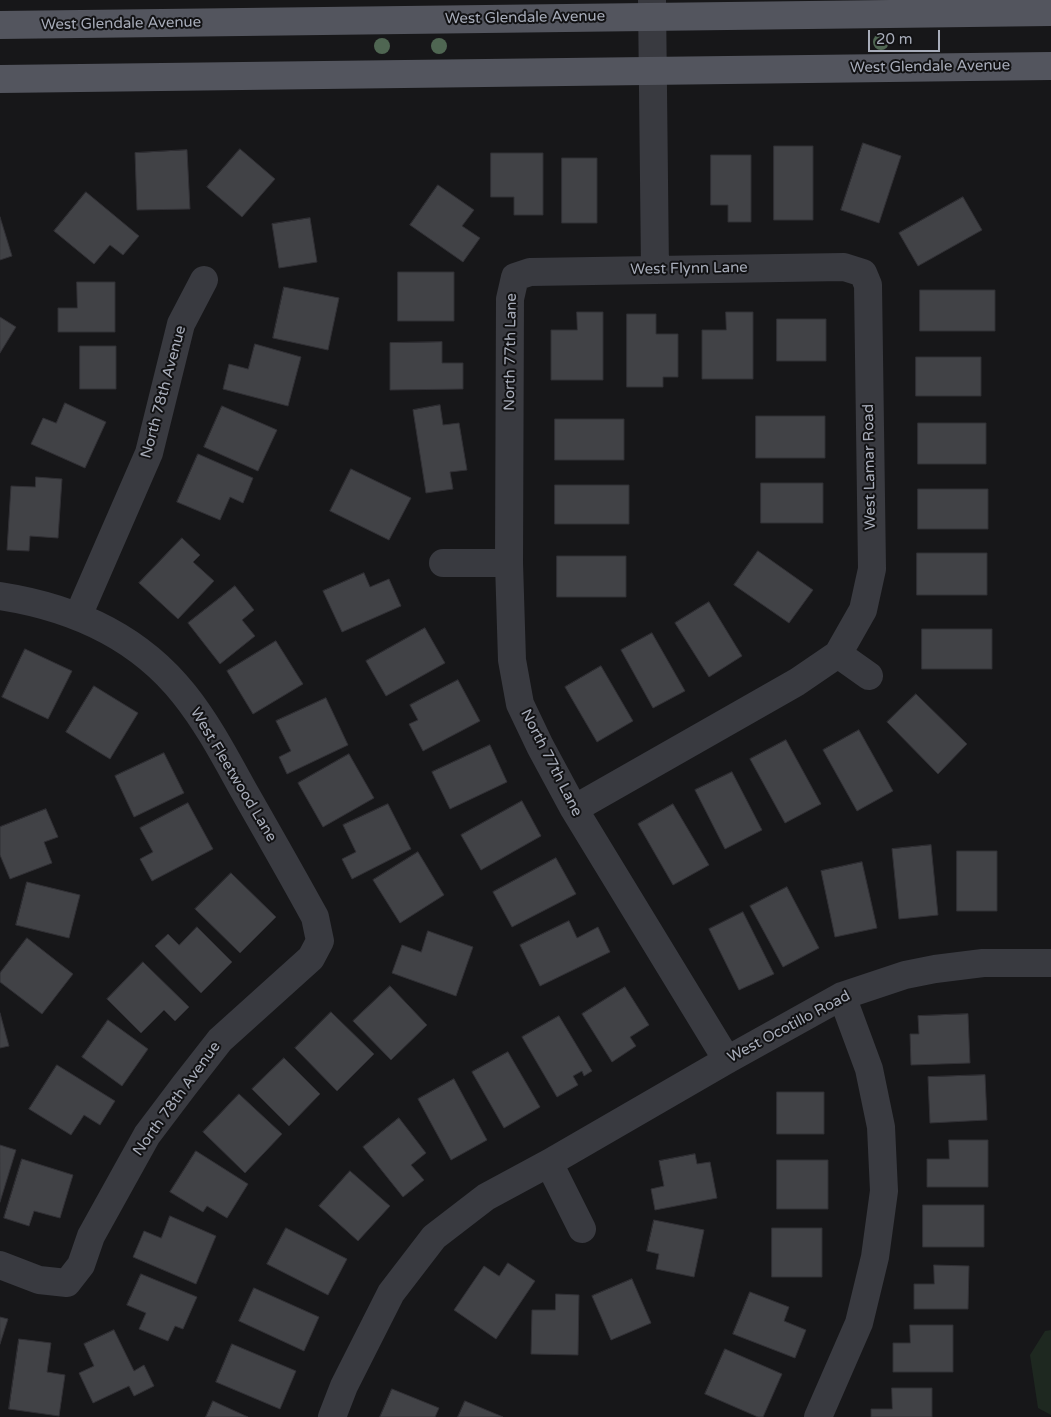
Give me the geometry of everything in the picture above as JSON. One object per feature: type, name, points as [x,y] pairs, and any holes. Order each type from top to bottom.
[{"type":"main road","name":"West Glendale Avenue","points":[[0,25],[652,8],[1022,6],[1051,12]]},
{"type":"main road","name":"West Glendale Avenue","points":[[0,79],[1051,66]]},
{"type":"street","points":[[652,8],[655,270]]},
{"type":"street","name":"West Flynn Lane","points":[[515,277],[530,272],[844,267],[863,273]]},
{"type":"street","name":"West Lamar Road","points":[[574,809],[797,682],[838,654],[863,610],[872,569],[868,285],[863,273]]},
{"type":"street","name":"North 77th Lane","points":[[515,277],[510,299],[509,563],[512,660],[520,704],[574,809],[727,1060]]},
{"type":"street","name":"North 78th Avenue","points":[[78,616],[149,453],[181,324],[204,280]]},
{"type":"street","points":[[443,563],[509,563]]},
{"type":"street","name":"West Fleetwood Lane","points":[[0,596],[31,601],[78,616],[118,636],[152,660],[183,692],[209,728],[315,916],[320,941]]},
{"type":"street","points":[[838,654],[869,676]]},
{"type":"street","name":"North 78th Avenue","points":[[0,1266],[40,1280],[66,1283],[81,1265],[91,1236],[147,1135],[220,1040],[311,958],[320,941]]},
{"type":"street","name":"West Ocotillo Road","points":[[332,1417],[344,1386],[391,1293],[434,1237],[486,1197],[550,1163],[727,1060],[842,996],[905,975],[935,969],[983,963],[1051,963]]},
{"type":"street","points":[[818,1417],[859,1323],[875,1257],[884,1191],[881,1127],[870,1070],[842,996]]},
{"type":"street","points":[[550,1163],[582,1229]]},
{"type":"shaded area","points":[[1051,1330],[1051,1415],[1038,1408],[1030,1355],[1045,1331]]},
{"type":"building","points":[[863,143],[901,156],[879,223],[841,210]]},
{"type":"building","points":[[774,146],[813,146],[813,220],[774,220]]},
{"type":"building","points":[[240,149],[275,179],[242,217],[207,187]]},
{"type":"building","points":[[187,150],[190,209],[137,210],[135,153]]},
{"type":"building","points":[[491,153],[543,153],[543,215],[514,215],[514,197],[491,197]]},
{"type":"building","points":[[711,155],[751,155],[751,222],[728,222],[728,205],[711,205]]},
{"type":"building","points":[[562,158],[597,158],[597,223],[562,223]]},
{"type":"building","points":[[438,185],[474,210],[462,226],[480,238],[463,262],[410,225]]},
{"type":"building","points":[[86,192],[139,236],[123,255],[110,245],[94,264],[54,231]]},
{"type":"building","points":[[963,197],[982,230],[918,266],[899,233]]},
{"type":"building","points":[[0,217],[12,256],[0,260]]},
{"type":"building","points":[[310,218],[317,262],[279,268],[272,224]]},
{"type":"building","points":[[398,272],[454,272],[454,321],[398,321]]},
{"type":"building","points":[[77,282],[115,282],[115,332],[58,332],[58,308],[77,308]]},
{"type":"building","points":[[284,287],[339,298],[328,350],[273,338]]},
{"type":"building","points":[[920,290],[995,290],[995,331],[920,331]]},
{"type":"building","points":[[577,312],[603,312],[603,380],[551,380],[551,330],[577,330]]},
{"type":"building","points":[[726,312],[753,312],[753,379],[702,379],[702,330],[726,330]]},
{"type":"building","points":[[627,314],[656,314],[656,334],[678,334],[678,377],[663,377],[663,387],[627,387]]},
{"type":"building","points":[[0,317],[16,327],[0,353]]},
{"type":"building","points":[[777,319],[826,319],[826,361],[777,361]]},
{"type":"building","points":[[442,342],[442,363],[463,363],[463,389],[390,390],[390,343]]},
{"type":"building","points":[[255,344],[301,357],[288,406],[223,389],[229,364],[248,369]]},
{"type":"building","points":[[80,346],[116,346],[116,389],[80,389]]},
{"type":"building","points":[[916,357],[981,357],[981,396],[916,396]]},
{"type":"building","points":[[65,403],[106,422],[85,468],[31,444],[43,418],[56,423]]},
{"type":"building","points":[[440,405],[443,425],[459,423],[467,470],[450,472],[453,489],[426,493],[413,410]]},
{"type":"building","points":[[222,406],[277,430],[258,471],[204,447]]},
{"type":"building","points":[[756,416],[825,416],[825,458],[756,458]]},
{"type":"building","points":[[555,419],[624,419],[624,460],[555,460]]},
{"type":"building","points":[[918,423],[986,423],[986,464],[918,464]]},
{"type":"building","points":[[198,454],[253,478],[243,503],[230,497],[220,520],[177,502]]},
{"type":"building","points":[[351,469],[411,498],[389,540],[330,511]]},
{"type":"building","points":[[36,477],[62,479],[58,538],[30,536],[29,551],[7,550],[11,486],[35,487]]},
{"type":"building","points":[[761,483],[823,483],[823,523],[761,523]]},
{"type":"building","points":[[555,485],[629,485],[629,524],[555,524]]},
{"type":"building","points":[[918,489],[988,489],[988,529],[918,529]]},
{"type":"building","points":[[182,538],[200,555],[193,562],[214,581],[178,619],[139,583]]},
{"type":"building","points":[[758,551],[813,590],[789,623],[734,585]]},
{"type":"building","points":[[917,553],[987,553],[987,595],[917,595]]},
{"type":"building","points":[[557,556],[626,556],[626,597],[557,597]]},
{"type":"building","points":[[364,573],[370,587],[389,579],[401,606],[342,632],[323,591]]},
{"type":"building","points":[[235,586],[254,610],[242,620],[255,636],[220,664],[188,623]]},
{"type":"building","points":[[709,602],[742,656],[709,677],[675,623]]},
{"type":"building","points":[[425,628],[445,663],[386,696],[366,661]]},
{"type":"building","points":[[922,629],[992,629],[992,669],[922,669]]},
{"type":"building","points":[[652,633],[685,691],[653,708],[621,650]]},
{"type":"building","points":[[276,641],[303,684],[253,714],[227,671]]},
{"type":"building","points":[[25,649],[72,671],[48,719],[2,697]]},
{"type":"building","points":[[601,666],[633,721],[597,742],[565,687]]},
{"type":"building","points":[[458,680],[480,721],[423,751],[409,724],[418,720],[410,705]]},
{"type":"building","points":[[94,686],[138,713],[110,759],[66,732]]},
{"type":"building","points":[[916,694],[967,744],[938,774],[887,722]]},
{"type":"building","points":[[326,698],[348,745],[287,774],[279,757],[291,751],[276,721]]},
{"type":"building","points":[[859,730],[893,791],[857,811],[823,750]]},
{"type":"building","points":[[786,740],[821,804],[785,823],[750,759]]},
{"type":"building","points":[[490,745],[507,782],[450,809],[432,772]]},
{"type":"building","points":[[164,753],[184,793],[134,817],[115,776]]},
{"type":"building","points":[[349,754],[374,798],[323,827],[298,783]]},
{"type":"building","points":[[732,772],[762,830],[725,849],[695,790]]},
{"type":"building","points":[[522,801],[541,836],[481,870],[461,835]]},
{"type":"building","points":[[188,803],[213,849],[152,881],[140,859],[153,852],[140,828]]},
{"type":"building","points":[[388,804],[411,849],[352,879],[342,859],[356,852],[343,825]]},
{"type":"building","points":[[673,804],[709,865],[673,885],[638,824]]},
{"type":"building","points":[[46,809],[58,837],[44,842],[52,863],[10,879],[0,855],[0,827]]},
{"type":"building","points":[[931,845],[938,915],[899,919],[892,849]]},
{"type":"building","points":[[957,851],[997,851],[997,911],[957,911]]},
{"type":"building","points":[[418,852],[444,895],[400,923],[373,880]]},
{"type":"building","points":[[556,858],[576,894],[512,927],[493,892]]},
{"type":"building","points":[[862,862],[877,928],[835,937],[821,871]]},
{"type":"building","points":[[231,873],[276,917],[240,953],[195,909]]},
{"type":"building","points":[[27,882],[80,895],[69,938],[16,925]]},
{"type":"building","points":[[787,887],[819,948],[783,967],[750,906]]},
{"type":"building","points":[[743,912],[774,974],[739,990],[709,929]]},
{"type":"building","points":[[569,921],[577,938],[598,927],[610,952],[540,986],[520,945]]},
{"type":"building","points":[[197,927],[232,962],[201,993],[155,946],[168,934],[179,945]]},
{"type":"building","points":[[428,931],[473,947],[456,996],[392,973],[402,945],[421,952]]},
{"type":"building","points":[[27,938],[73,974],[42,1014],[0,982],[0,973]]},
{"type":"building","points":[[143,962],[189,1007],[175,1021],[164,1010],[141,1033],[107,999]]},
{"type":"building","points":[[390,986],[427,1025],[391,1060],[353,1021]]},
{"type":"building","points":[[625,987],[649,1025],[630,1037],[636,1046],[612,1062],[582,1014]]},
{"type":"building","points":[[331,1012],[374,1054],[337,1091],[295,1048]]},
{"type":"building","points":[[0,1013],[9,1046],[0,1048]]},
{"type":"building","points":[[968,1014],[970,1063],[911,1065],[910,1034],[919,1034],[918,1016]]},
{"type":"building","points":[[559,1016],[592,1071],[584,1076],[582,1071],[573,1076],[578,1085],[557,1097],[522,1037]]},
{"type":"building","points":[[108,1020],[148,1049],[122,1086],[82,1057]]},
{"type":"building","points":[[508,1052],[540,1107],[504,1128],[472,1072]]},
{"type":"building","points":[[284,1058],[320,1094],[289,1126],[252,1089]]},
{"type":"building","points":[[57,1065],[115,1101],[100,1125],[84,1115],[71,1135],[29,1109]]},
{"type":"building","points":[[985,1075],[987,1120],[930,1123],[928,1077]]},
{"type":"building","points":[[454,1079],[487,1140],[451,1160],[418,1099]]},
{"type":"building","points":[[777,1092],[824,1092],[824,1134],[777,1134]]},
{"type":"building","points":[[239,1094],[282,1134],[245,1173],[203,1132]]},
{"type":"building","points":[[399,1118],[426,1153],[411,1165],[424,1180],[403,1197],[363,1147]]},
{"type":"building","points":[[949,1140],[988,1140],[988,1187],[927,1187],[927,1159],[949,1159]]},
{"type":"building","points":[[0,1145],[16,1150],[0,1202]]},
{"type":"building","points":[[196,1151],[248,1184],[227,1218],[207,1206],[203,1212],[170,1192]]},
{"type":"building","points":[[695,1154],[697,1164],[710,1162],[717,1198],[655,1210],[651,1189],[664,1186],[659,1161]]},
{"type":"building","points":[[22,1159],[73,1175],[60,1218],[34,1211],[29,1226],[4,1218]]},
{"type":"building","points":[[777,1160],[828,1160],[828,1209],[777,1209]]},
{"type":"building","points":[[350,1171],[390,1206],[358,1241],[319,1206]]},
{"type":"building","points":[[923,1205],[984,1205],[984,1247],[923,1247]]},
{"type":"building","points":[[170,1216],[216,1236],[196,1284],[133,1257],[144,1231],[161,1238]]},
{"type":"building","points":[[654,1220],[704,1230],[694,1277],[656,1269],[659,1254],[647,1251]]},
{"type":"building","points":[[286,1228],[347,1259],[328,1295],[267,1264]]},
{"type":"building","points":[[772,1228],[822,1228],[822,1277],[772,1277]]},
{"type":"building","points":[[508,1263],[535,1281],[496,1339],[454,1310],[484,1266],[499,1276]]},
{"type":"building","points":[[934,1265],[969,1266],[968,1309],[914,1309],[914,1284],[934,1284]]},
{"type":"building","points":[[141,1274],[197,1297],[183,1329],[175,1326],[168,1341],[139,1329],[146,1313],[127,1305]]},
{"type":"building","points":[[632,1279],[651,1323],[611,1340],[592,1296]]},
{"type":"building","points":[[254,1288],[319,1317],[304,1351],[239,1321]]},
{"type":"building","points":[[750,1292],[789,1307],[784,1321],[806,1330],[795,1358],[733,1334]]},
{"type":"building","points":[[556,1294],[579,1295],[578,1355],[531,1354],[532,1310],[555,1310]]},
{"type":"building","points":[[0,1317],[8,1319],[0,1344]]},
{"type":"building","points":[[910,1325],[953,1325],[953,1372],[893,1372],[893,1343],[910,1343]]},
{"type":"building","points":[[114,1330],[134,1371],[144,1365],[154,1386],[134,1396],[129,1386],[93,1403],[79,1373],[94,1366],[84,1344]]},
{"type":"building","points":[[19,1339],[51,1343],[47,1372],[65,1375],[59,1416],[9,1409]]},
{"type":"building","points":[[232,1344],[296,1371],[280,1409],[216,1382]]},
{"type":"building","points":[[725,1349],[782,1374],[763,1417],[758,1417],[705,1394]]},
{"type":"building","points":[[892,1388],[932,1388],[932,1417],[871,1417],[871,1409],[892,1409]]},
{"type":"building","points":[[392,1389],[439,1408],[435,1417],[380,1417]]},
{"type":"building","points":[[213,1401],[248,1417],[206,1417]]},
{"type":"building","points":[[465,1401],[503,1417],[458,1417]]}]
